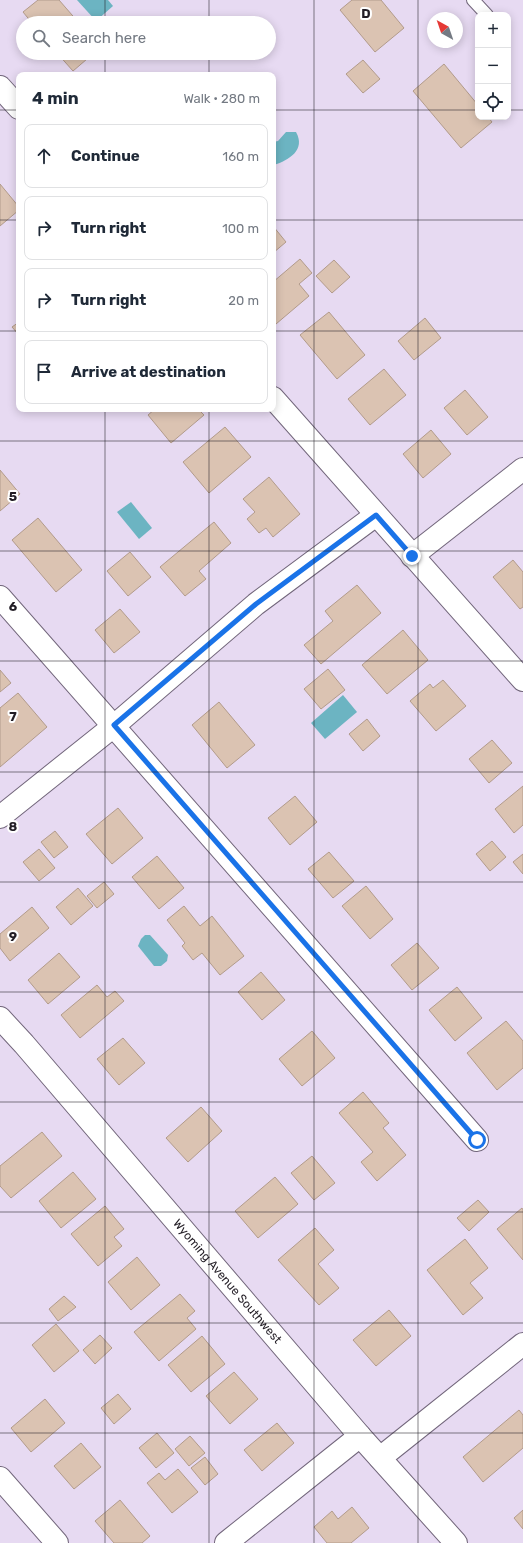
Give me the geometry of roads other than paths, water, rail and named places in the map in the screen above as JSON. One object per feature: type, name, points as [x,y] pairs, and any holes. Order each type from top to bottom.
[{"type":"street","points":[[0,87],[16,105]]},
{"type":"street","points":[[276,401],[523,680]]},
{"type":"street","points":[[412,556],[523,469]]},
{"type":"street","points":[[0,817],[114,725],[256,604],[376,515]]},
{"type":"street","points":[[0,597],[477,1140]]},
{"type":"street","name":"Wyoming Avenue Southwest","points":[[0,1018],[30,1050],[360,1436],[456,1543]]},
{"type":"street","points":[[380,1458],[523,1344]]},
{"type":"street","points":[[226,1543],[360,1436]]},
{"type":"street","points":[[0,1478],[57,1543]]},
{"type":"lane","points":[[474,0],[484,12]]},
{"type":"water","points":[[77,0],[108,0],[113,6],[102,16],[91,16]]},
{"type":"water","points":[[286,132],[296,132],[299,138],[299,144],[294,153],[290,157],[276,164],[276,141]]},
{"type":"water","points":[[131,502],[152,528],[139,539],[117,512]]},
{"type":"water","points":[[343,695],[357,712],[325,739],[311,723]]},
{"type":"water","points":[[145,935],[150,935],[168,955],[167,961],[161,966],[154,966],[138,946],[141,939]]}]
